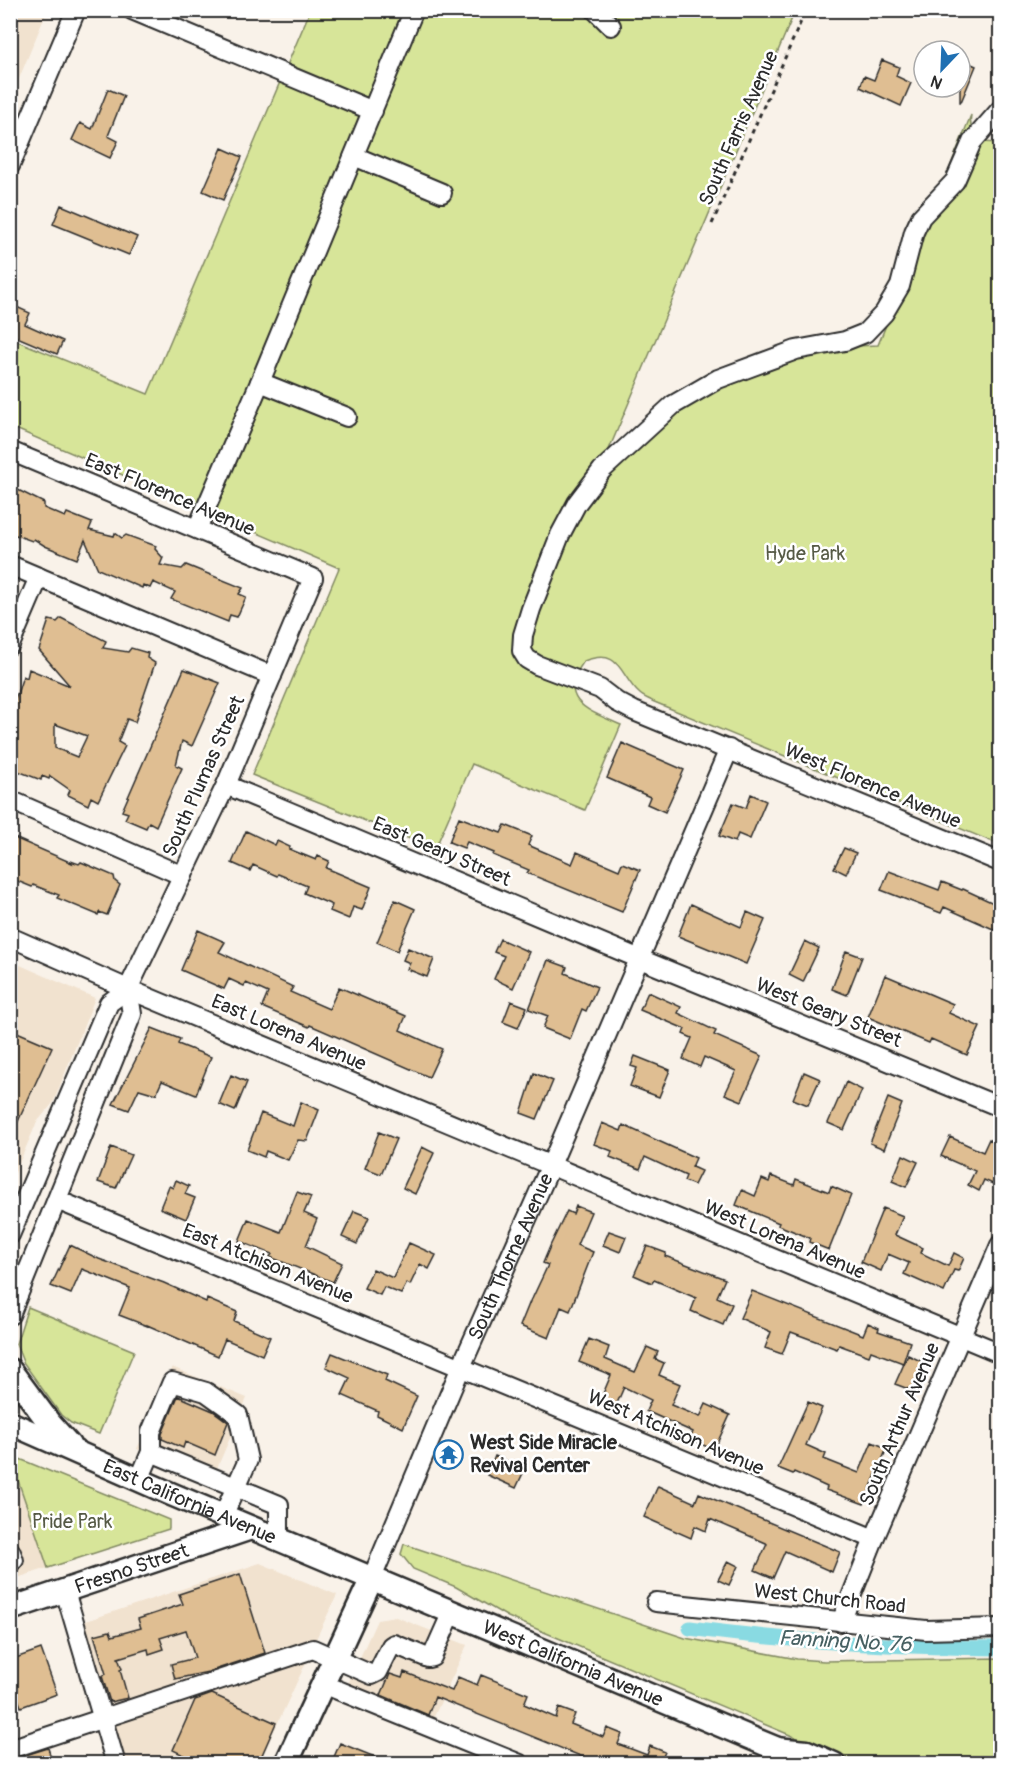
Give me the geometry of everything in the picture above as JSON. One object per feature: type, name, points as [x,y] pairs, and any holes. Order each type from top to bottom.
[{"type":"main road","points":[[10,1370],[50,1424],[76,1452]]},
{"type":"main road","name":"East California Avenue","points":[[10,1423],[174,1496],[372,1578]]},
{"type":"main road","name":"Fresno Street","points":[[10,1609],[251,1528]]},
{"type":"main road","name":"West California Avenue","points":[[372,1578],[771,1756],[796,1764]]},
{"type":"main road","name":"South Thorne Avenue","points":[[286,1764],[372,1578]]},
{"type":"main road","name":"West California Avenue","points":[[771,1756],[807,1752],[834,1764]]},
{"type":"street","points":[[10,166],[76,10]]},
{"type":"street","points":[[132,10],[373,111]]},
{"type":"street","points":[[197,529],[414,10]]},
{"type":"street","points":[[596,10],[611,26]]},
{"type":"street","points":[[729,749],[634,711],[617,702],[600,688],[537,665],[527,659],[522,651],[523,635],[557,543],[576,503],[602,470],[673,405],[718,379],[764,361],[796,351],[845,341],[865,333],[884,313],[900,286],[914,232],[921,217],[955,181],[972,142],[996,117]]},
{"type":"street","points":[[354,156],[442,194]]},
{"type":"street","points":[[260,382],[347,417]]},
{"type":"street","name":"East Florence Avenue","points":[[10,451],[313,578]]},
{"type":"street","points":[[10,565],[272,676]]},
{"type":"street","points":[[10,645],[39,577]]},
{"type":"street","name":"South Plumas Street","points":[[10,1235],[109,1002],[128,989],[226,785],[313,578]]},
{"type":"street","name":"West Florence Avenue","points":[[729,749],[1000,862]]},
{"type":"street","name":"South Thorne Avenue","points":[[372,1578],[729,749]]},
{"type":"street","name":"East Geary Street","points":[[226,785],[640,958]]},
{"type":"street","points":[[10,800],[183,876]]},
{"type":"street","name":"East Lorena Avenue","points":[[10,937],[128,989],[551,1165]]},
{"type":"street","name":"West Geary Street","points":[[640,958],[1000,1107]]},
{"type":"street","points":[[10,1315],[132,1014],[128,989]]},
{"type":"street","name":"West Lorena Avenue","points":[[551,1165],[1000,1353]]},
{"type":"street","name":"East Atchison Avenue","points":[[57,1200],[462,1367]]},
{"type":"street","name":"South Arthur Avenue","points":[[841,1622],[874,1539],[1000,1245]]},
{"type":"street","name":"West Atchison Avenue","points":[[462,1367],[874,1539]]},
{"type":"street","points":[[139,1480],[151,1452],[152,1432],[172,1382],[206,1392],[237,1415],[248,1460],[223,1516]]},
{"type":"street","points":[[151,1452],[279,1505],[279,1539]]},
{"type":"street","points":[[174,1496],[186,1466]]},
{"type":"street","points":[[65,1591],[116,1764]]},
{"type":"street","name":"West Church Road","points":[[656,1602],[927,1630],[1000,1628]]},
{"type":"street","points":[[10,1749],[313,1649],[372,1676],[378,1672],[394,1644],[428,1658],[432,1657],[452,1612]]},
{"type":"street","points":[[323,1684],[520,1764]]},
{"type":"path","name":"South Farris Avenue","points":[[712,224],[806,10]]},
{"type":"shaded area","points":[[11,11],[47,11],[11,98]]},
{"type":"shaded area","points":[[11,961],[95,998],[53,1103],[37,1122],[11,1182]]},
{"type":"shaded area","points":[[172,1367],[247,1398],[212,1480],[137,1449]]},
{"type":"shaded area","points":[[10,1460],[48,1568],[11,1580],[10,1580]]},
{"type":"shaded area","points":[[260,1563],[337,1595],[315,1641],[109,1711],[80,1623]]},
{"type":"shaded area","points":[[396,1617],[467,1645],[432,1721],[347,1686],[377,1620]]},
{"type":"shaded area","points":[[310,1654],[259,1763],[127,1763],[112,1720]]},
{"type":"green space","name":"Hyde Park","points":[[310,11],[795,11],[602,466],[691,391],[832,347],[878,345],[971,115],[972,128],[977,137],[987,142],[1000,141],[1000,845],[652,701],[640,694],[618,666],[606,658],[584,661],[573,686],[580,703],[598,715],[621,725],[585,810],[472,764],[435,849],[252,775],[339,568],[11,427],[10,338],[148,394]]},
{"type":"green space","points":[[28,1307],[134,1351],[99,1434],[71,1423],[61,1415],[23,1362],[16,1344]]},
{"type":"green space","name":"Pride Park","points":[[10,1455],[169,1520],[169,1529],[48,1568]]},
{"type":"green space","points":[[404,1544],[685,1638],[797,1659],[824,1661],[1000,1658],[1000,1763],[857,1763],[508,1617],[456,1587],[413,1569],[401,1554]]},
{"type":"building","points":[[882,60],[899,67],[896,76],[911,83],[901,106],[860,87],[864,76],[874,80]]},
{"type":"building","points":[[972,64],[976,66],[972,76]]},
{"type":"building","points":[[108,89],[124,96],[108,136],[118,141],[110,158],[72,140],[80,123],[92,129]]},
{"type":"building","points":[[222,148],[242,157],[223,200],[203,191]]},
{"type":"building","points":[[61,205],[137,237],[129,255],[53,224]]},
{"type":"building","points":[[10,304],[30,313],[25,324],[63,341],[57,354],[10,334]]},
{"type":"building","points":[[10,486],[44,503],[44,508],[65,517],[67,513],[92,523],[89,530],[114,536],[115,533],[122,538],[126,535],[156,546],[155,549],[163,558],[160,565],[182,569],[186,565],[243,588],[239,594],[246,597],[237,617],[230,615],[228,622],[171,599],[175,592],[153,582],[150,588],[143,585],[142,588],[98,569],[85,540],[77,559],[34,539],[32,541],[10,533]]},
{"type":"building","points":[[61,618],[106,641],[103,648],[128,652],[131,648],[148,653],[147,658],[155,663],[135,722],[127,719],[118,742],[125,746],[98,801],[91,797],[88,805],[68,795],[70,790],[50,776],[49,779],[42,776],[41,780],[10,768],[10,715],[23,676],[27,678],[29,669],[70,686],[39,650],[49,620],[57,622]],"holes":[[[55,724],[87,736],[77,757],[55,748]]]},
{"type":"building","points":[[184,669],[220,683],[192,746],[182,741],[176,765],[182,768],[156,826],[149,822],[146,828],[125,819],[128,813],[122,811]]},
{"type":"building","points":[[622,743],[684,770],[665,812],[647,804],[650,797],[607,778]]},
{"type":"building","points":[[751,794],[766,801],[750,839],[738,834],[735,842],[719,836],[733,803],[746,808]]},
{"type":"building","points":[[459,817],[501,833],[505,825],[532,836],[528,845],[572,864],[577,852],[619,870],[622,863],[640,870],[622,912],[527,873],[529,870],[467,842],[464,848],[449,842]]},
{"type":"building","points":[[246,831],[275,845],[277,841],[290,847],[289,849],[316,860],[318,856],[329,861],[326,868],[371,887],[362,910],[353,907],[349,919],[330,911],[332,905],[304,893],[307,886],[253,865],[250,871],[232,863]]},
{"type":"building","points":[[10,836],[72,863],[71,861],[79,864],[81,862],[114,876],[115,881],[120,885],[107,915],[99,912],[98,915],[57,898],[59,895],[10,878]]},
{"type":"building","points":[[844,848],[856,853],[846,874],[834,868]]},
{"type":"building","points":[[889,871],[939,890],[942,882],[1000,906],[1000,932],[944,907],[941,913],[881,890]]},
{"type":"building","points":[[395,900],[415,909],[397,951],[377,942]]},
{"type":"building","points":[[691,904],[741,927],[747,912],[765,920],[746,964],[678,936]]},
{"type":"building","points":[[198,930],[225,942],[219,952],[293,987],[290,992],[329,1009],[339,987],[406,1016],[400,1030],[442,1049],[429,1077],[310,1025],[309,1027],[262,1007],[268,993],[246,983],[244,986],[229,979],[224,989],[181,970]]},
{"type":"building","points":[[500,939],[529,952],[513,988],[494,979],[504,956],[494,952]]},
{"type":"building","points":[[805,941],[819,948],[803,982],[789,975]]},
{"type":"building","points":[[408,948],[434,959],[427,977],[407,969],[410,963],[403,960]]},
{"type":"building","points":[[846,951],[862,957],[847,995],[832,989]]},
{"type":"building","points":[[548,960],[567,967],[565,973],[597,987],[586,1011],[582,1009],[570,1039],[543,1028],[548,1016],[529,1009]]},
{"type":"building","points":[[885,975],[953,1004],[949,1013],[980,1027],[967,1055],[931,1039],[929,1043],[868,1017]]},
{"type":"building","points":[[648,992],[681,1007],[678,1013],[716,1031],[714,1035],[762,1056],[742,1101],[725,1094],[736,1071],[704,1057],[700,1067],[683,1059],[692,1038],[683,1034],[685,1029],[640,1010]]},
{"type":"building","points":[[511,1001],[527,1007],[518,1028],[503,1022]]},
{"type":"building","points":[[152,1028],[180,1039],[178,1044],[211,1057],[196,1095],[162,1081],[156,1094],[139,1089],[129,1110],[113,1104]]},
{"type":"building","points":[[10,1029],[52,1047],[10,1139]]},
{"type":"building","points":[[635,1056],[670,1070],[659,1097],[630,1086],[637,1068],[631,1066]]},
{"type":"building","points":[[804,1072],[820,1079],[808,1105],[793,1099]]},
{"type":"building","points":[[534,1073],[553,1081],[537,1119],[521,1113]]},
{"type":"building","points":[[231,1075],[247,1082],[235,1111],[219,1104]]},
{"type":"building","points":[[846,1082],[862,1090],[844,1130],[828,1123]]},
{"type":"building","points":[[888,1098],[902,1104],[884,1149],[870,1143]]},
{"type":"building","points":[[301,1102],[319,1110],[307,1141],[298,1140],[288,1160],[266,1151],[264,1157],[247,1150],[261,1113],[293,1126]]},
{"type":"building","points":[[602,1123],[621,1131],[623,1125],[696,1158],[692,1167],[701,1171],[694,1185],[684,1181],[686,1176],[645,1157],[640,1169],[610,1157],[612,1151],[594,1144]]},
{"type":"building","points":[[379,1132],[396,1139],[381,1174],[365,1168]]},
{"type":"building","points":[[950,1137],[983,1152],[989,1139],[1000,1145],[1000,1174],[995,1185],[984,1180],[979,1191],[968,1185],[975,1171],[941,1156]]},
{"type":"building","points":[[111,1147],[131,1155],[116,1188],[98,1182]]},
{"type":"building","points":[[422,1147],[434,1153],[415,1194],[403,1188]]},
{"type":"building","points":[[903,1155],[918,1162],[906,1187],[892,1181]]},
{"type":"building","points":[[771,1176],[794,1185],[796,1179],[829,1192],[831,1186],[851,1195],[829,1250],[809,1242],[810,1238],[778,1225],[779,1223],[736,1205],[742,1190],[755,1196],[762,1179],[769,1182]]},
{"type":"building","points":[[176,1180],[189,1186],[185,1194],[195,1198],[186,1219],[160,1208],[169,1186],[173,1188]]},
{"type":"building","points":[[297,1192],[311,1197],[304,1213],[317,1219],[306,1246],[342,1263],[333,1282],[270,1257],[272,1254],[239,1241],[248,1219],[281,1232]]},
{"type":"building","points":[[576,1206],[591,1212],[577,1245],[593,1252],[570,1311],[561,1307],[549,1338],[520,1326],[548,1265],[543,1263],[551,1244],[567,1211],[573,1214]]},
{"type":"building","points":[[883,1208],[903,1216],[895,1235],[923,1248],[921,1253],[948,1266],[954,1253],[964,1258],[958,1271],[954,1270],[944,1292],[904,1274],[909,1263],[888,1254],[881,1271],[861,1262]]},
{"type":"building","points":[[354,1211],[369,1217],[357,1244],[342,1237]]},
{"type":"building","points":[[609,1231],[626,1237],[620,1252],[603,1245]]},
{"type":"building","points":[[409,1243],[436,1255],[429,1269],[420,1264],[410,1285],[407,1283],[401,1294],[384,1287],[380,1295],[364,1288],[373,1269],[393,1278]]},
{"type":"building","points":[[70,1245],[206,1302],[207,1299],[237,1312],[234,1321],[270,1337],[262,1355],[225,1339],[218,1356],[119,1315],[130,1288],[82,1269],[71,1294],[51,1286]]},
{"type":"building","points":[[647,1246],[666,1253],[665,1256],[725,1279],[717,1297],[732,1304],[723,1325],[691,1311],[696,1298],[654,1280],[652,1283],[634,1275]]},
{"type":"building","points":[[752,1291],[863,1335],[868,1323],[879,1328],[878,1331],[910,1342],[903,1363],[871,1351],[869,1356],[839,1345],[837,1349],[791,1332],[782,1354],[765,1348],[771,1332],[740,1318]]},
{"type":"building","points":[[589,1339],[609,1347],[605,1359],[635,1372],[647,1347],[658,1352],[655,1359],[664,1363],[659,1375],[680,1384],[671,1405],[700,1417],[706,1404],[730,1415],[714,1450],[690,1439],[693,1432],[646,1411],[651,1400],[624,1387],[615,1408],[600,1401],[611,1375],[579,1362]]},
{"type":"building","points":[[332,1353],[387,1375],[385,1381],[417,1396],[403,1428],[377,1415],[378,1411],[342,1395],[350,1378],[326,1367]]},
{"type":"building","points":[[908,1355],[923,1362],[911,1390],[895,1384]]},
{"type":"building","points":[[178,1396],[213,1411],[228,1422],[215,1455],[185,1442],[183,1448],[162,1439]]},
{"type":"building","points":[[808,1402],[822,1408],[806,1445],[826,1454],[824,1459],[859,1473],[872,1442],[887,1448],[864,1504],[826,1490],[827,1487],[794,1472],[793,1474],[778,1468]]},
{"type":"building","points":[[495,1456],[525,1469],[516,1488],[487,1475]]},
{"type":"building","points":[[658,1486],[695,1503],[699,1493],[840,1552],[832,1572],[785,1551],[773,1578],[755,1570],[766,1543],[710,1519],[706,1531],[695,1526],[691,1538],[644,1517]]},
{"type":"building","points":[[728,1561],[738,1566],[729,1585],[718,1580]]},
{"type":"building","points":[[240,1574],[265,1653],[208,1672],[175,1679],[171,1664],[195,1658],[186,1630],[160,1638],[164,1649],[149,1654],[148,1649],[118,1658],[128,1698],[110,1702],[102,1676],[106,1674],[94,1635],[110,1631],[112,1636],[141,1628],[138,1619],[183,1604],[179,1594]]},
{"type":"building","points":[[41,1649],[57,1694],[21,1707],[10,1676],[10,1660]]},
{"type":"building","points":[[404,1672],[452,1691],[458,1677],[477,1685],[481,1675],[528,1694],[524,1704],[556,1718],[559,1708],[575,1714],[571,1724],[603,1737],[607,1728],[622,1734],[618,1744],[647,1755],[650,1746],[665,1752],[661,1761],[665,1764],[600,1764],[435,1697],[428,1715],[381,1695],[390,1674],[402,1678]]},
{"type":"building","points":[[212,1694],[276,1723],[258,1764],[202,1764],[173,1750],[195,1700]]},
{"type":"building","points":[[340,1743],[390,1763],[390,1764],[331,1764]]},
{"type":"building","points":[[48,1748],[53,1764],[10,1764],[10,1760]]},
{"type":"waterway","name":"Fanning No. 76","points":[[690,1628],[845,1643],[1000,1648]]},
{"type":"place","name":"West Side Miracle Revival Center","points":[[449,1454]]}]
